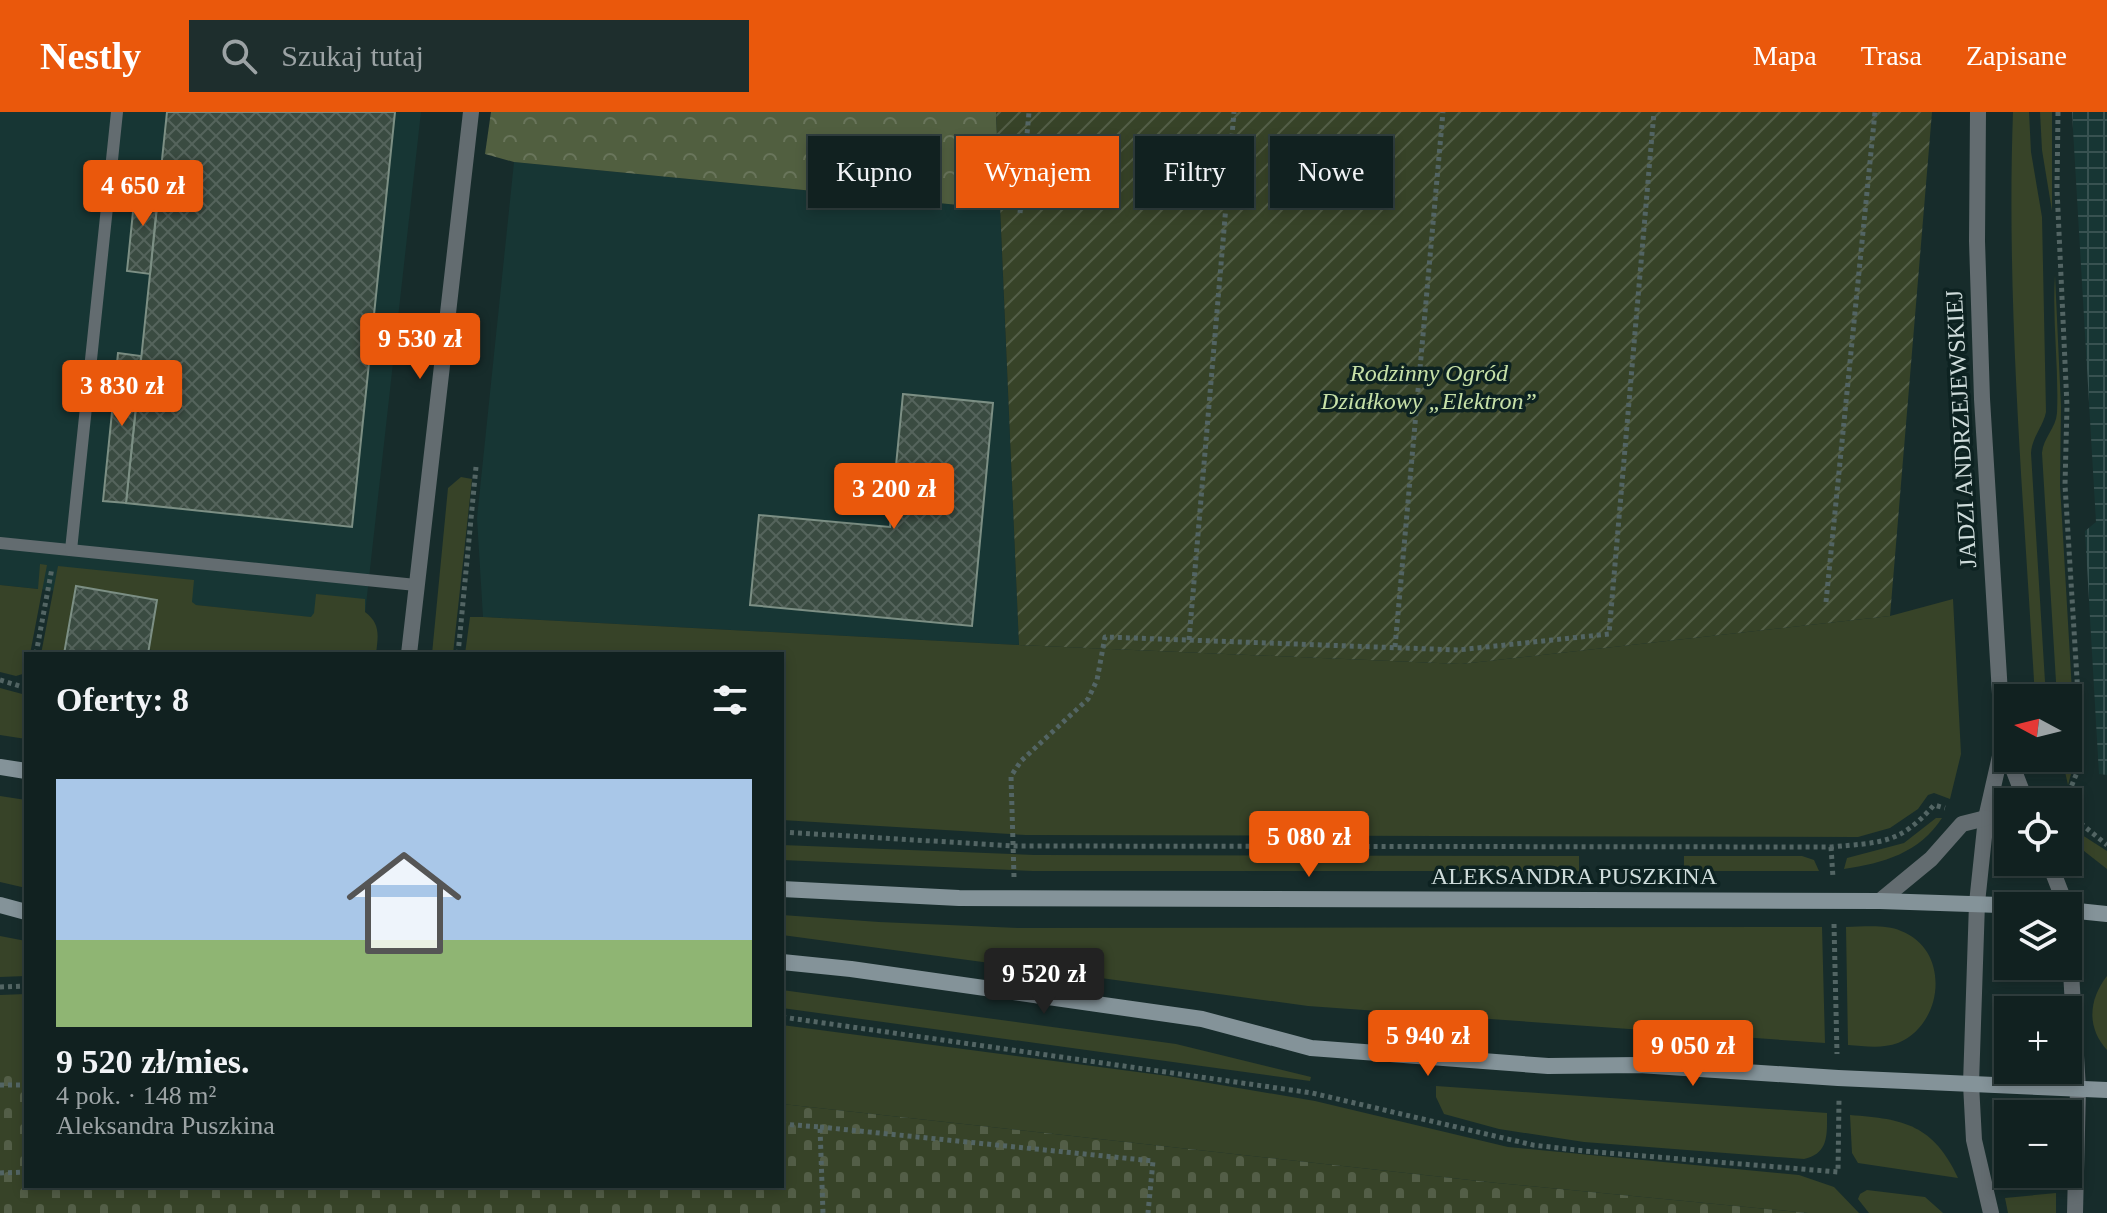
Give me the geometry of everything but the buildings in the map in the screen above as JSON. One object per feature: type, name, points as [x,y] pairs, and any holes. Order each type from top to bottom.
[{"type":"main road","points":[[0,767],[24,771]]},
{"type":"main road","name":"ALEKSANDRA PUSZKINA","points":[[784,889],[1013,898],[1994,904]]},
{"type":"main road","points":[[0,905],[24,911]]},
{"type":"main road","points":[[2082,910],[2107,914]]},
{"type":"main road","points":[[784,962],[1202,1019],[1311,1048],[1548,1066],[1639,1065],[2107,1090]]},
{"type":"street","points":[[409,652],[471,112]]},
{"type":"street","name":"JADZI ANDRZEJEWSKIEJ","points":[[1978,112],[1977,241],[1982,399],[2002,684]]},
{"type":"street","name":"JADZI ANDRZEJEWSKIEJ","points":[[1991,1213],[1974,1140],[1971,1084],[1977,903],[1986,818],[2001,772]]},
{"type":"street","points":[[1880,901],[1931,859],[1962,824],[1986,818]]},
{"type":"street","points":[[2071,980],[2078,1089],[2075,1213]]},
{"type":"lane","points":[[71,550],[117,112]]},
{"type":"lane","points":[[0,543],[416,585]]},
{"type":"path","points":[[1020,213],[1029,112]]},
{"type":"path","points":[[1189,640],[1234,112]]},
{"type":"path","points":[[1395,647],[1443,112]]},
{"type":"path","points":[[1013,898],[1015,846],[1011,776],[1021,761],[1088,699],[1097,680],[1105,637],[1458,650],[1609,634],[1654,112]]},
{"type":"path","points":[[1826,602],[1875,112]]},
{"type":"path","points":[[2058,112],[2057,189],[2067,406],[2065,485],[2081,743],[2080,765],[2071,788]]},
{"type":"path","points":[[458,652],[476,467]]},
{"type":"path","points":[[36,652],[53,565],[71,550]]},
{"type":"path","points":[[0,680],[24,687]]},
{"type":"path","points":[[784,832],[1015,846],[1831,847],[1889,840],[1912,829],[1934,805],[1951,810]]},
{"type":"path","points":[[2082,824],[2107,845]]},
{"type":"path","points":[[1831,847],[1833,875]]},
{"type":"path","points":[[1834,927],[1837,1044]]},
{"type":"path","points":[[0,987],[24,986]]},
{"type":"path","points":[[784,1017],[1267,1085],[1326,1096],[1497,1138],[1584,1151],[1838,1172],[1839,1111]]},
{"type":"path","points":[[0,1085],[24,1085]]},
{"type":"path","points":[[784,1124],[1153,1161],[1148,1213]]},
{"type":"path","points":[[820,1127],[823,1213]]},
{"type":"path","points":[[0,1173],[24,1172]]},
{"type":"shaded area","points":[[0,112],[421,112],[364,623],[157,601],[77,586],[76,593],[0,585]]},
{"type":"shaded area","points":[[2072,112],[2107,112],[2107,775],[2099,774],[2085,531],[2096,522]]},
{"type":"shaded area","points":[[514,162],[808,190],[808,208],[940,208],[940,203],[956,205],[956,208],[1000,209],[1019,645],[483,617],[477,518]]},
{"type":"green space","points":[[491,112],[996,112],[997,136],[956,136],[956,205],[940,203],[940,136],[808,136],[808,190],[514,162],[485,154]]},
{"type":"green space","name":"Rodzinny Ogród Działkowy „Elektron”","points":[[996,112],[1932,112],[1890,616],[1461,664],[1019,645],[1000,208],[1119,208],[1119,136],[997,136]]},
{"type":"green space","points":[[2013,112],[2029,112],[2031,152],[2042,217],[2046,412],[2031,453],[2045,684],[2034,684],[2014,332]]},
{"type":"green space","points":[[2040,112],[2052,112],[2052,211],[2042,150]]},
{"type":"green space","points":[[2055,275],[2061,407],[2060,485],[2072,684],[2056,684],[2042,453],[2057,413]]},
{"type":"green space","points":[[461,477],[472,479],[453,652],[432,652],[448,488]]},
{"type":"green space","points":[[40,564],[47,565],[30,652],[24,652],[24,674],[16,676],[0,672],[0,585],[38,589]]},
{"type":"green space","points":[[58,566],[194,580],[192,602],[196,605],[311,617],[316,594],[365,599],[365,612],[374,621],[377,631],[376,652],[158,652],[148,649],[157,600],[77,586],[64,652],[41,652]]},
{"type":"green space","points":[[1953,599],[1961,754],[1950,799],[1934,793],[1928,795],[1918,809],[1890,828],[1858,837],[1026,835],[784,820],[784,652],[465,652],[470,617],[483,617],[1461,664],[1890,616]]},
{"type":"green space","points":[[0,688],[24,694],[24,739],[0,735]]},
{"type":"green space","points":[[2065,772],[2072,772],[2068,785]]},
{"type":"green space","points":[[0,796],[24,800],[24,888],[0,882]]},
{"type":"green space","points":[[1936,818],[1942,818],[1923,840],[1911,848],[1887,859],[1844,869],[1847,858],[1904,843]]},
{"type":"green space","points":[[2082,835],[2107,851],[2107,869],[2082,849]]},
{"type":"green space","points":[[784,845],[1034,855],[1579,856],[1579,871],[1033,871],[784,860]]},
{"type":"green space","points":[[1684,856],[1802,856],[1814,860],[1819,871],[1684,871]]},
{"type":"green space","points":[[784,915],[1018,928],[1822,927],[1825,1043],[1308,1006],[784,935]]},
{"type":"green space","points":[[1846,927],[1895,929],[1917,940],[1928,954],[1936,987],[1932,1004],[1925,1020],[1913,1034],[1898,1043],[1879,1047],[1848,1045]]},
{"type":"green space","points":[[0,936],[24,941],[24,976],[0,977]]},
{"type":"green space","points":[[2107,976],[2107,1050],[2096,1032],[2092,1013],[2096,994]]},
{"type":"green space","points":[[784,990],[1176,1044],[1311,1077],[1310,1081],[784,1008]]},
{"type":"green space","points":[[24,994],[24,1072],[0,1072],[0,995]]},
{"type":"green space","points":[[784,1025],[1168,1076],[1315,1101],[1508,1147],[1799,1175],[1834,1187],[1859,1213],[1808,1213],[1497,1183],[784,1104]]},
{"type":"green space","points":[[0,1072],[24,1072],[24,1188],[784,1188],[784,1104],[1497,1183],[1808,1213],[0,1213]]},
{"type":"green space","points":[[1436,1086],[1827,1113],[1826,1135],[1818,1153],[1804,1159],[1584,1142],[1499,1129],[1444,1114],[1436,1097]]},
{"type":"green space","points":[[1850,1115],[1887,1119],[1915,1128],[1938,1146],[1958,1178],[1858,1163],[1852,1153]]},
{"type":"green space","points":[[1867,1190],[1925,1197],[1943,1213],[1869,1213],[1858,1199]]},
{"type":"green space","points":[[2056,1193],[2056,1213],[2008,1213],[2005,1198]]}]
